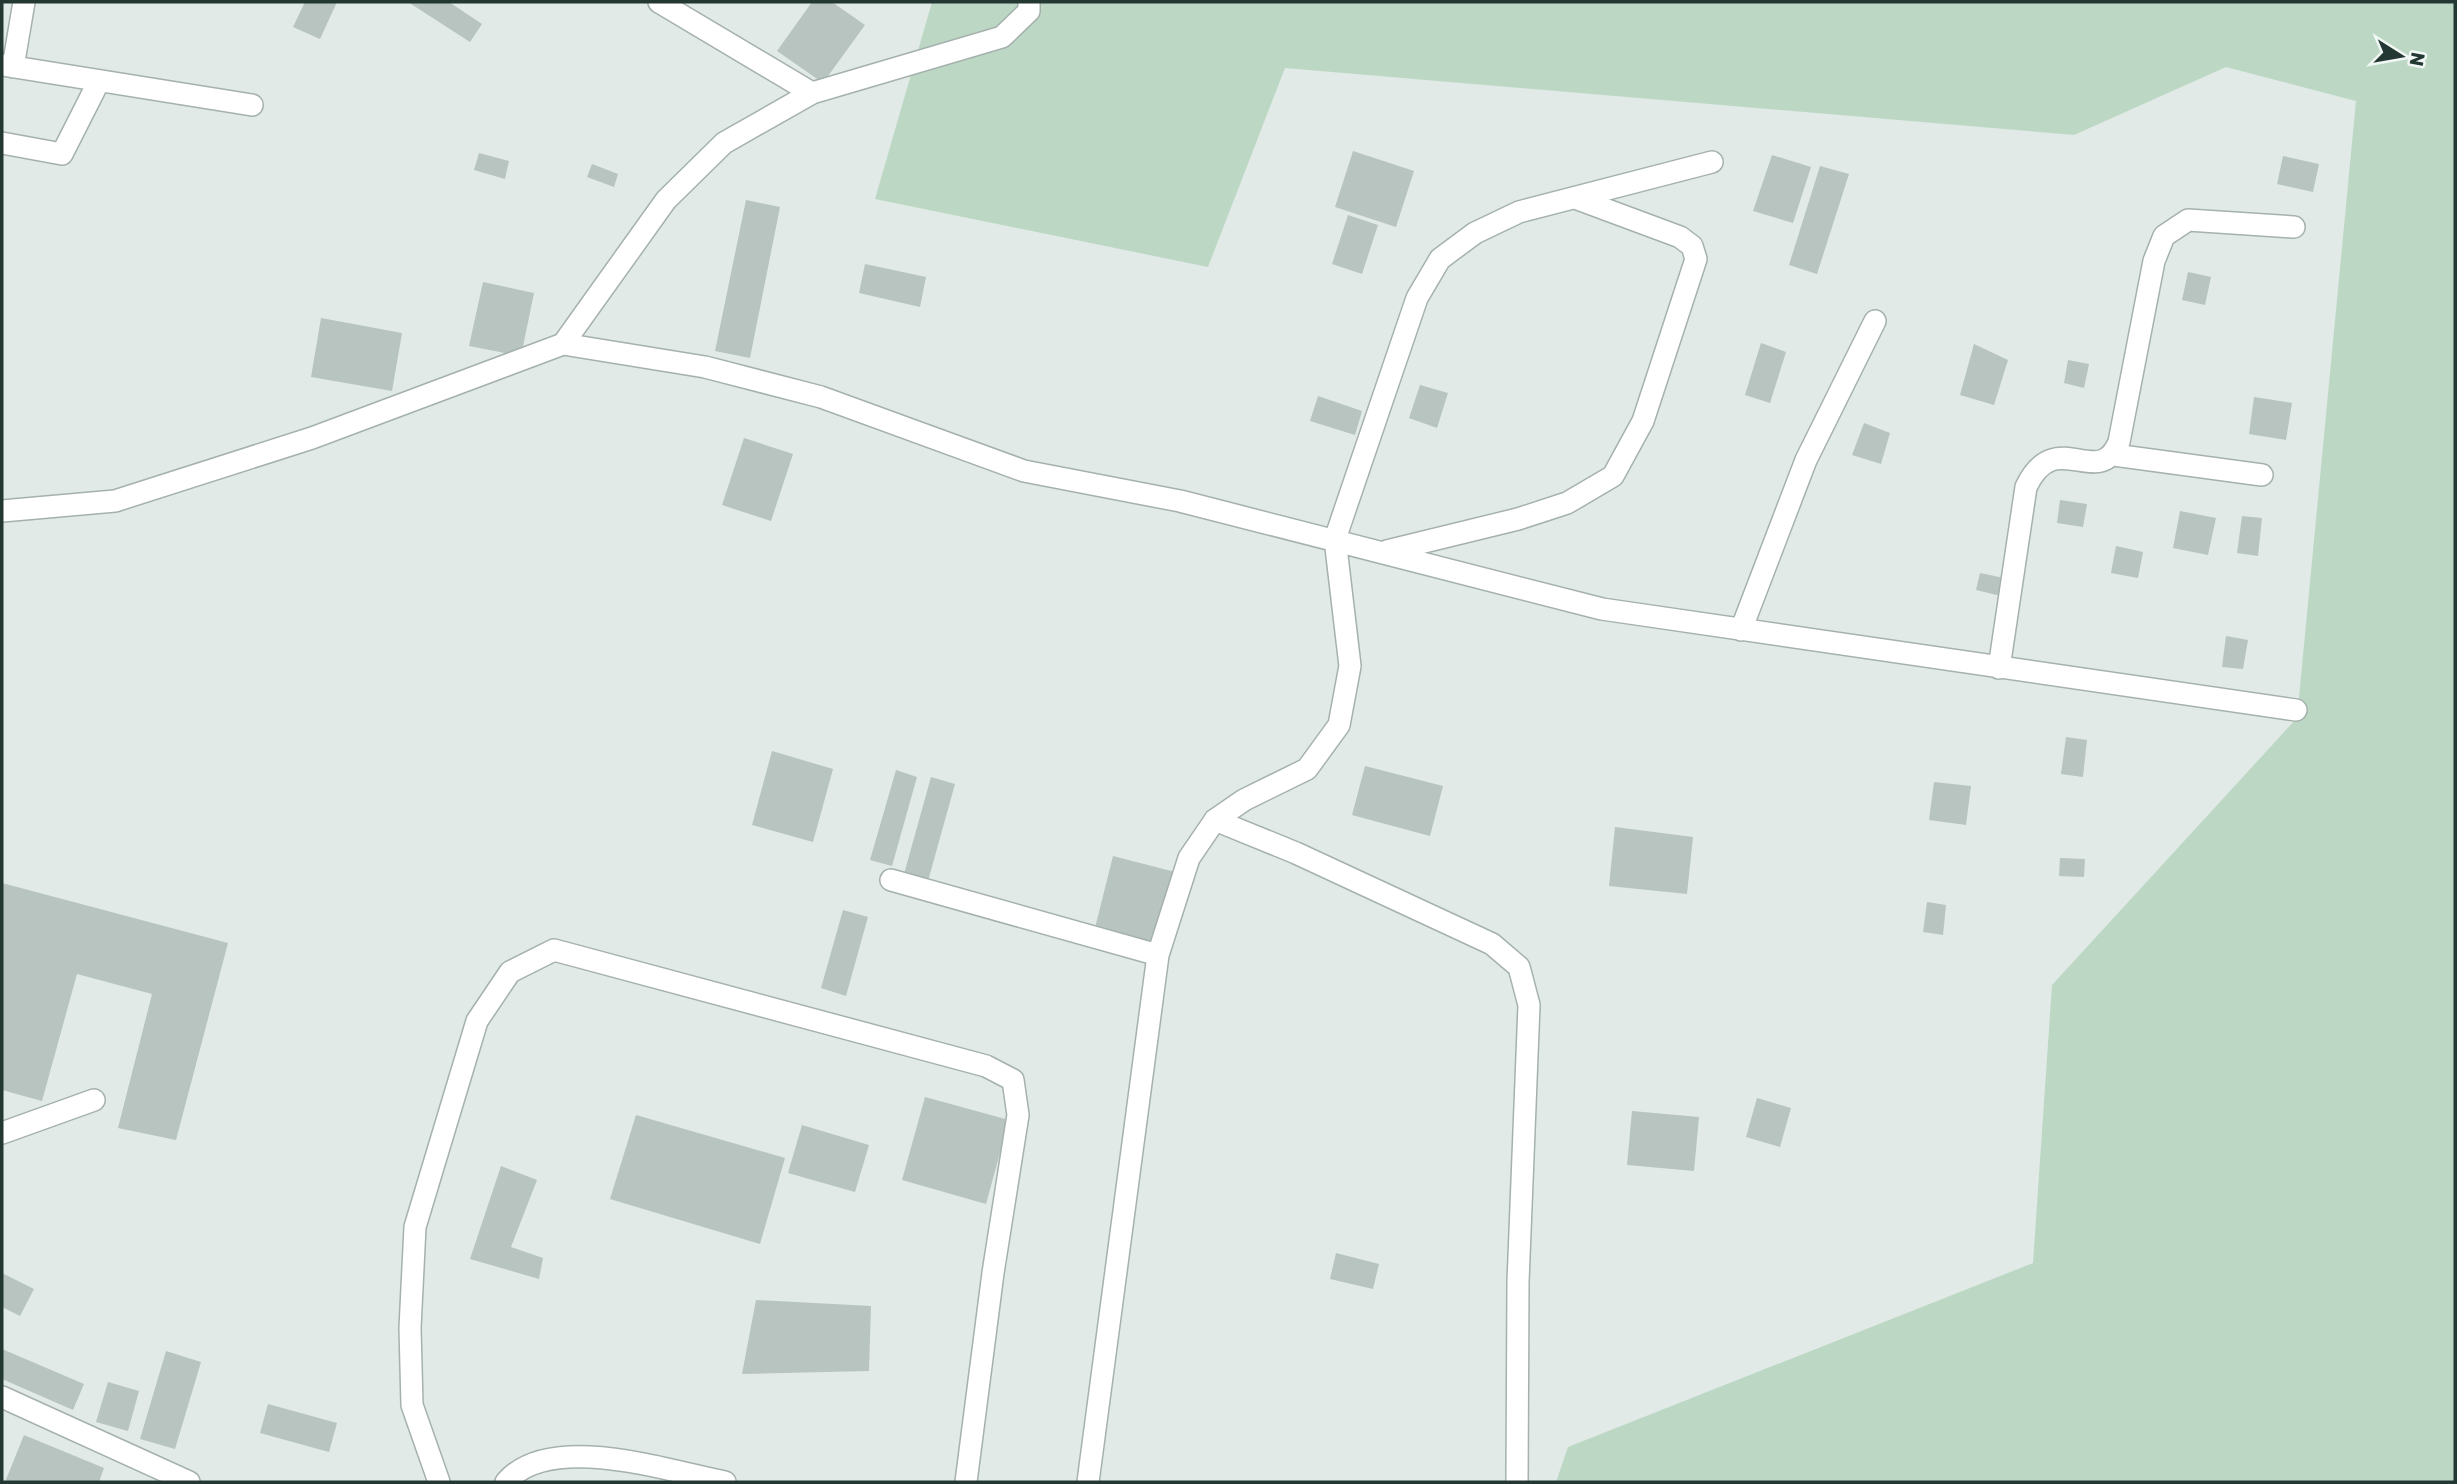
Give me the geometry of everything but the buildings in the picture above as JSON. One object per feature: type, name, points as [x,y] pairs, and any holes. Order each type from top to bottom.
[{"type":"street","points":[[24,2],[8,66],[252,105]]},
{"type":"street","points":[[659,2],[812,93]]},
{"type":"street","points":[[563,344],[666,200],[724,143],[812,93],[1002,37],[1029,11],[1029,2]]},
{"type":"street","points":[[2,143],[62,154],[99,81]]},
{"type":"street","points":[[1088,1482],[1158,955],[1189,858],[1215,820],[1244,800],[1307,769],[1339,725],[1350,666],[1335,539],[1418,298],[1440,258],[1475,233],[1519,212],[1712,162]]},
{"type":"street","points":[[1384,552],[1518,519],[1567,503],[1613,476],[1643,421],[1696,259],[1692,246],[1680,237],[1575,198]]},
{"type":"street","points":[[2114,455],[2119,442],[2154,261],[2164,236],[2188,220],[2294,227]]},
{"type":"street","points":[[1741,630],[1806,460],[1875,321]]},
{"type":"street","points":[[2,511],[115,501],[312,438],[563,344],[705,368],[821,397],[1024,471],[1180,501],[1602,609],[2296,710]]},
{"type":"street","points":[[1999,668],[2026,487],[2035,469],[2050,458],[2101,462],[2114,455],[2263,475]]},
{"type":"street","points":[[1215,820],[1296,853],[1492,944],[1520,967],[1528,1005],[1518,1282],[1517,1482]]},
{"type":"street","points":[[891,880],[1158,955]]},
{"type":"street","points":[[439,1482],[412,1405],[410,1328],[415,1227],[477,1021],[510,972],[554,950],[986,1066],[1013,1080],[1018,1115],[993,1273],[966,1482]]},
{"type":"street","points":[[2,1133],[94,1100]]},
{"type":"street","points":[[2,1397],[189,1482]]},
{"type":"street","points":[[506,1482],[545,1459],[587,1456],[725,1482]]},
{"type":"green space","points":[[932,2],[2455,2],[2455,1482],[1556,1482],[1568,1447],[2033,1263],[2052,985],[2297,718],[2356,101],[2226,67],[2074,135],[1285,68],[1208,267],[875,199]]}]
